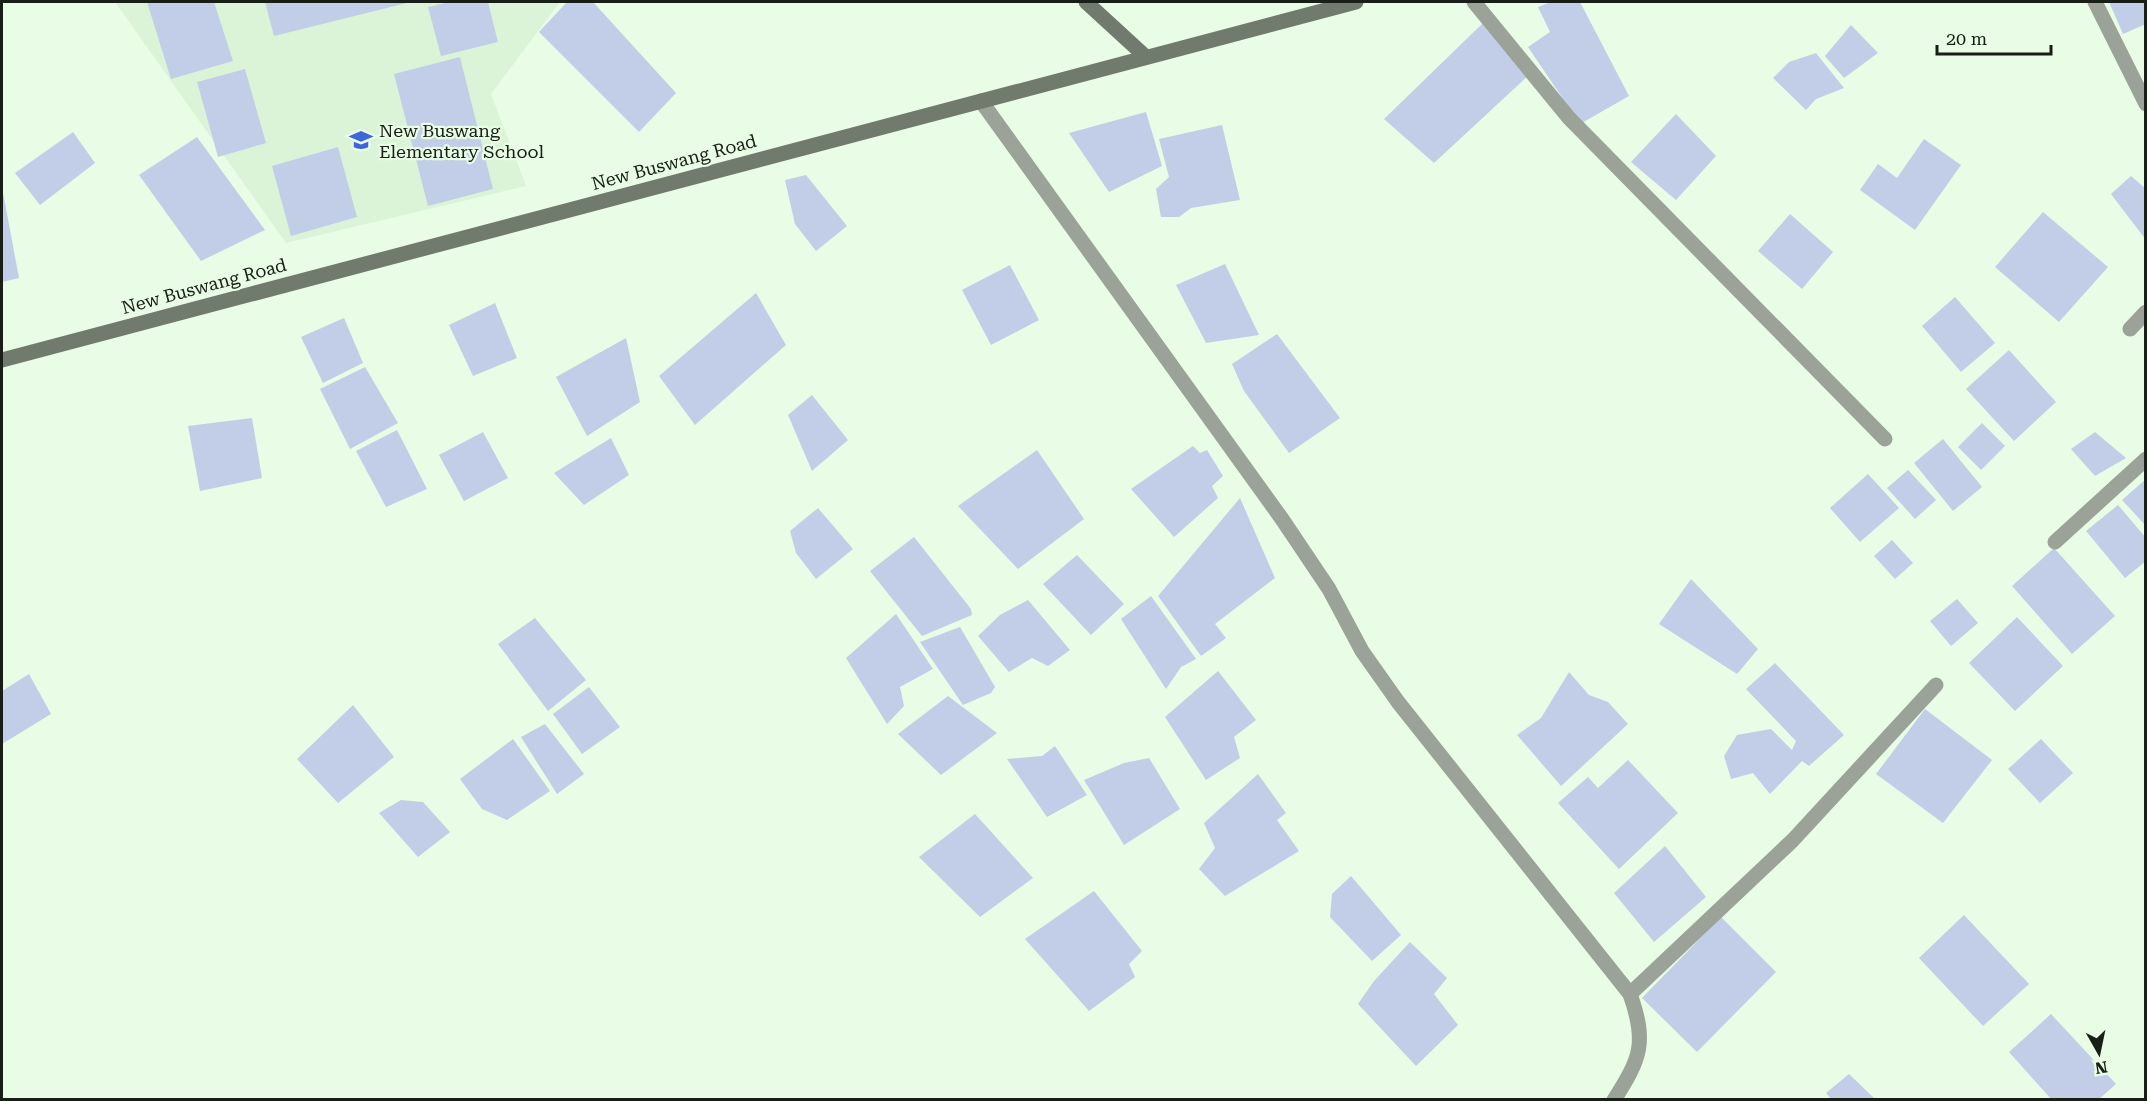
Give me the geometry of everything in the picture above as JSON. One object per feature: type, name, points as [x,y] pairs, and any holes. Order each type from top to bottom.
[{"type":"street","points":[[1086,2],[1146,57]]},
{"type":"street","name":"New Buswang Road","points":[[2,360],[1356,2]]},
{"type":"street","points":[[1474,2],[1569,118],[1885,439]]},
{"type":"street","points":[[2095,2],[2145,104]]},
{"type":"street","points":[[981,101],[1282,519],[1329,589],[1362,651],[1398,702],[1630,994],[1640,1020],[1641,1045],[1629,1076],[1614,1100]]},
{"type":"street","points":[[2130,328],[2145,312]]},
{"type":"street","points":[[2055,542],[2145,459]]},
{"type":"street","points":[[1630,994],[1793,840],[1936,684]]},
{"type":"shaded area","name":"New Buswang Elementary School","points":[[115,2],[560,2],[491,94],[526,186],[286,243]]},
{"type":"building","points":[[147,2],[214,2],[233,61],[171,79]]},
{"type":"building","points":[[265,2],[411,2],[274,36]]},
{"type":"building","points":[[449,2],[488,2],[498,42],[441,56],[428,7]]},
{"type":"building","points":[[567,2],[593,2],[676,93],[639,132],[539,32]]},
{"type":"building","points":[[1551,2],[1580,2],[1629,96],[1580,124],[1528,47],[1550,32],[1538,7]]},
{"type":"building","points":[[2109,2],[2146,2],[2146,24],[2123,34]]},
{"type":"building","points":[[1483,23],[1530,74],[1434,163],[1384,119]]},
{"type":"building","points":[[1851,25],[1878,53],[1844,78],[1825,56]]},
{"type":"building","points":[[1816,53],[1844,88],[1816,99],[1806,110],[1773,78],[1789,62]]},
{"type":"building","points":[[460,57],[493,189],[428,206],[394,74]]},
{"type":"building","points":[[245,69],[266,143],[218,157],[197,82]]},
{"type":"building","points":[[1146,112],[1162,166],[1109,192],[1069,133]]},
{"type":"building","points":[[1676,114],[1716,156],[1676,200],[1631,162]]},
{"type":"building","points":[[1222,125],[1240,200],[1191,208],[1179,217],[1161,217],[1156,189],[1169,177],[1159,139]]},
{"type":"building","points":[[73,132],[95,163],[40,205],[15,173]]},
{"type":"building","points":[[197,137],[265,230],[201,261],[139,175]]},
{"type":"building","points":[[1924,139],[1961,165],[1915,230],[1860,190],[1878,164],[1897,178]]},
{"type":"building","points":[[338,147],[357,217],[291,236],[272,166]]},
{"type":"building","points":[[806,175],[847,226],[816,251],[795,224],[785,180]]},
{"type":"building","points":[[2131,176],[2146,189],[2146,240],[2111,194]]},
{"type":"building","points":[[2,187],[19,278],[2,282]]},
{"type":"building","points":[[2043,212],[2108,267],[2059,322],[1995,267]]},
{"type":"building","points":[[1790,214],[1833,252],[1802,289],[1758,251]]},
{"type":"building","points":[[1225,264],[1259,335],[1206,343],[1176,285]]},
{"type":"building","points":[[1010,265],[1039,320],[991,345],[962,290]]},
{"type":"building","points":[[756,293],[786,345],[695,425],[659,376]]},
{"type":"building","points":[[1955,297],[1995,343],[1961,372],[1922,326]]},
{"type":"building","points":[[495,303],[517,358],[473,376],[449,325]]},
{"type":"building","points":[[344,318],[363,363],[323,383],[301,337]]},
{"type":"building","points":[[1277,334],[1340,418],[1289,453],[1244,391],[1232,364]]},
{"type":"building","points":[[626,338],[640,402],[587,436],[556,377]]},
{"type":"building","points":[[2009,350],[2056,402],[2014,441],[1966,389]]},
{"type":"building","points":[[365,367],[398,423],[350,449],[320,389]]},
{"type":"building","points":[[812,395],[848,440],[812,471],[788,415]]},
{"type":"building","points":[[252,418],[262,478],[200,491],[188,426]]},
{"type":"building","points":[[1982,423],[2005,446],[1981,470],[1958,447]]},
{"type":"building","points":[[397,430],[427,489],[386,507],[356,451]]},
{"type":"building","points":[[483,432],[508,478],[464,501],[439,455]]},
{"type":"building","points":[[2095,432],[2126,458],[2095,476],[2071,449]]},
{"type":"building","points":[[611,438],[629,475],[584,505],[554,473]]},
{"type":"building","points":[[1943,439],[1982,487],[1953,511],[1914,463]]},
{"type":"building","points":[[1193,446],[1200,453],[1207,450],[1223,476],[1212,486],[1218,498],[1174,537],[1131,489]]},
{"type":"building","points":[[1037,450],[1084,519],[1018,569],[958,506]]},
{"type":"building","points":[[1908,470],[1936,500],[1915,519],[1887,488]]},
{"type":"building","points":[[1868,474],[1899,508],[1860,542],[1830,508]]},
{"type":"building","points":[[2146,479],[2146,526],[2122,500]]},
{"type":"building","points":[[1240,498],[1275,578],[1215,624],[1226,638],[1201,656],[1158,596]]},
{"type":"building","points":[[2118,505],[2146,538],[2146,561],[2125,578],[2086,531]]},
{"type":"building","points":[[818,508],[853,549],[816,579],[796,553],[790,531]]},
{"type":"building","points":[[914,537],[971,609],[972,615],[922,636],[870,571]]},
{"type":"building","points":[[1892,540],[1913,563],[1895,579],[1874,556]]},
{"type":"building","points":[[2054,548],[2115,616],[2072,654],[2012,586]]},
{"type":"building","points":[[1077,555],[1124,604],[1091,635],[1043,584]]},
{"type":"building","points":[[1691,579],[1758,649],[1737,674],[1659,624]]},
{"type":"building","points":[[1151,596],[1196,659],[1181,667],[1166,689],[1121,619]]},
{"type":"building","points":[[1957,599],[1978,623],[1951,646],[1930,621]]},
{"type":"building","points":[[1028,600],[1070,650],[1048,666],[1032,658],[1009,672],[978,636],[1000,615]]},
{"type":"building","points":[[896,614],[933,669],[900,687],[904,706],[887,724],[846,658]]},
{"type":"building","points":[[2017,617],[2063,666],[2015,711],[1969,663]]},
{"type":"building","points":[[535,618],[586,680],[548,711],[498,644]]},
{"type":"building","points":[[960,627],[995,687],[991,693],[963,705],[920,642]]},
{"type":"building","points":[[1775,663],[1844,735],[1809,766],[1802,761],[1770,794],[1753,773],[1731,779],[1724,756],[1737,735],[1771,729],[1792,750],[1796,741],[1746,689]]},
{"type":"building","points":[[1218,671],[1256,720],[1234,737],[1240,758],[1206,780],[1165,717]]},
{"type":"building","points":[[1569,672],[1589,695],[1608,702],[1628,724],[1561,786],[1517,735],[1541,718]]},
{"type":"building","points":[[29,674],[51,714],[2,744],[2,691]]},
{"type":"building","points":[[589,687],[620,727],[582,754],[553,714]]},
{"type":"building","points":[[948,696],[997,733],[941,775],[898,734]]},
{"type":"building","points":[[353,705],[394,757],[338,803],[297,759]]},
{"type":"building","points":[[1925,709],[1992,760],[1943,823],[1876,774]]},
{"type":"building","points":[[545,724],[584,774],[557,794],[521,737]]},
{"type":"building","points":[[513,739],[550,791],[507,820],[482,809],[460,779]]},
{"type":"building","points":[[2041,739],[2073,773],[2040,803],[2008,769]]},
{"type":"building","points":[[1055,746],[1087,795],[1047,817],[1007,759],[1042,756]]},
{"type":"building","points":[[1149,758],[1180,809],[1124,845],[1084,780],[1124,763]]},
{"type":"building","points":[[1628,760],[1678,813],[1619,869],[1558,803],[1588,777],[1598,788]]},
{"type":"building","points":[[1258,774],[1286,813],[1277,820],[1299,851],[1225,896],[1199,869],[1215,848],[1204,823]]},
{"type":"building","points":[[401,800],[423,802],[450,832],[418,857],[379,813]]},
{"type":"building","points":[[975,814],[1033,878],[980,917],[919,857]]},
{"type":"building","points":[[1665,846],[1706,897],[1654,942],[1614,893]]},
{"type":"building","points":[[1351,876],[1401,935],[1372,961],[1330,917],[1332,894]]},
{"type":"building","points":[[1094,891],[1142,951],[1129,964],[1135,977],[1089,1011],[1025,939]]},
{"type":"building","points":[[1964,915],[2029,984],[1983,1026],[1919,958]]},
{"type":"building","points":[[1721,917],[1776,972],[1697,1052],[1642,998]]},
{"type":"building","points":[[1410,942],[1447,978],[1434,994],[1458,1025],[1416,1066],[1358,1004],[1374,981]]},
{"type":"building","points":[[2051,1014],[2116,1084],[2098,1100],[2052,1100],[2009,1052]]},
{"type":"building","points":[[1849,1074],[1876,1100],[1832,1100],[1826,1093]]},
{"type":"place","name":"New Buswang Elementary School","points":[[361,140]]}]
